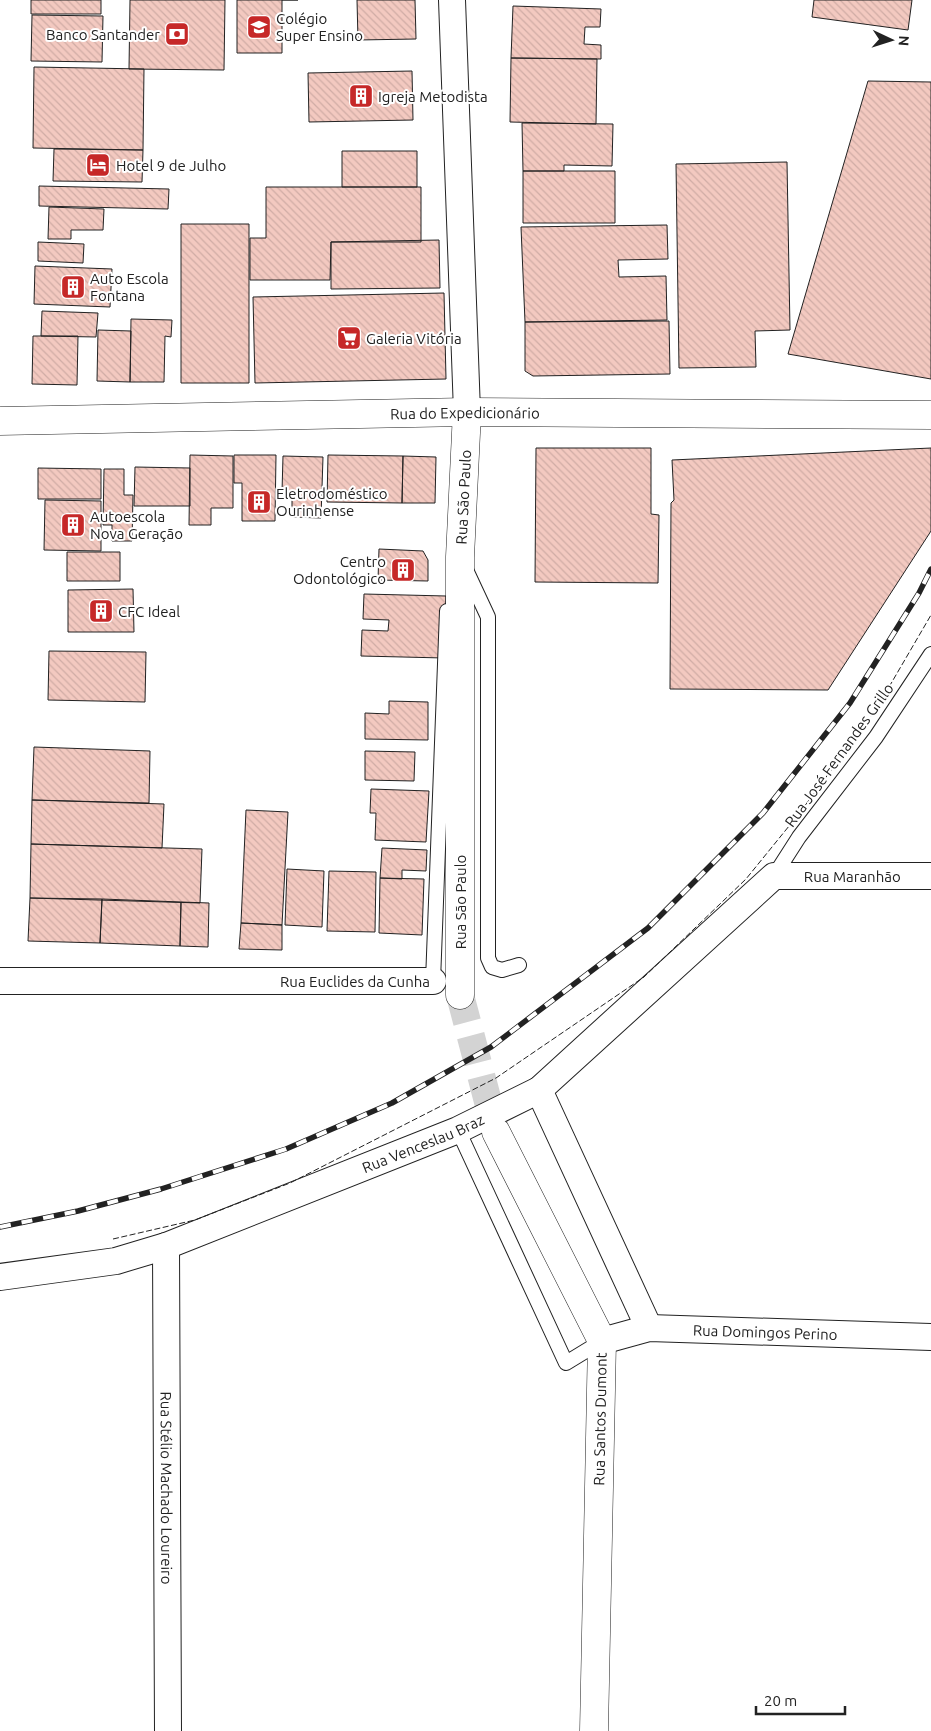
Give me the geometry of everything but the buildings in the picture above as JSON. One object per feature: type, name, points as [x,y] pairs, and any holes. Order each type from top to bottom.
[{"type":"street","name":"Rua São Paulo","points":[[452,0],[467,412],[460,557],[460,995]]},
{"type":"street","name":"Rua do Expedicionário","points":[[0,422],[467,412],[931,415]]},
{"type":"street","name":"Rua Maranhão","points":[[774,876],[931,876]]},
{"type":"street","name":"Rua Venceslau Braz","points":[[0,1277],[116,1261],[166,1246],[458,1130],[539,1090],[774,876]]},
{"type":"street","name":"Rua Euclides da Cunha","points":[[0,981],[433,981]]},
{"type":"street","points":[[539,1090],[649,1328]]},
{"type":"street","name":"Rua Santos Dumont","points":[[496,1132],[602,1341],[594,1731]]},
{"type":"street","name":"Rua Stélio Machado Loureiro","points":[[166,1246],[168,1731]]},
{"type":"street","name":"Rua Domingos Perino","points":[[602,1341],[649,1328],[931,1337]]},
{"type":"lane","points":[[460,557],[488,617],[488,958],[492,967],[502,970],[519,965]]},
{"type":"lane","name":"Rua Euclides da Cunha","points":[[433,981],[448,591],[460,557]]},
{"type":"lane","name":"Rua José Fernandes Grillo","points":[[774,876],[799,837],[876,737],[931,654]]},
{"type":"lane","points":[[458,1130],[566,1363],[602,1341]]},
{"type":"tunnel","points":[[460,995],[496,1132]]},
{"type":"railway","points":[[0,1227],[78,1211],[161,1189],[286,1149],[392,1103],[491,1047],[648,928],[763,813],[850,703],[919,593],[931,569]]},
{"type":"fence","points":[[113,1239],[195,1220],[290,1183],[496,1078],[644,977],[746,879],[798,815],[875,711],[931,615]]},
{"type":"place","name":"Colégio Super Ensino","points":[[259,27]]},
{"type":"place","name":"Banco Santander","points":[[177,34]]},
{"type":"place","name":"Igreja Metodista","points":[[361,96]]},
{"type":"place","name":"Hotel 9 de Julho","points":[[98,165]]},
{"type":"place","name":"Auto Escola Fontana","points":[[73,287]]},
{"type":"place","name":"Galeria Vitória","points":[[349,338]]},
{"type":"place","name":"Eletrodoméstico Ourinhense","points":[[259,502]]},
{"type":"place","name":"Autoescola Nova Geração","points":[[73,525]]},
{"type":"place","name":"Centro Odontológico","points":[[403,570]]},
{"type":"place","name":"CFC Ideal","points":[[101,611]]}]
